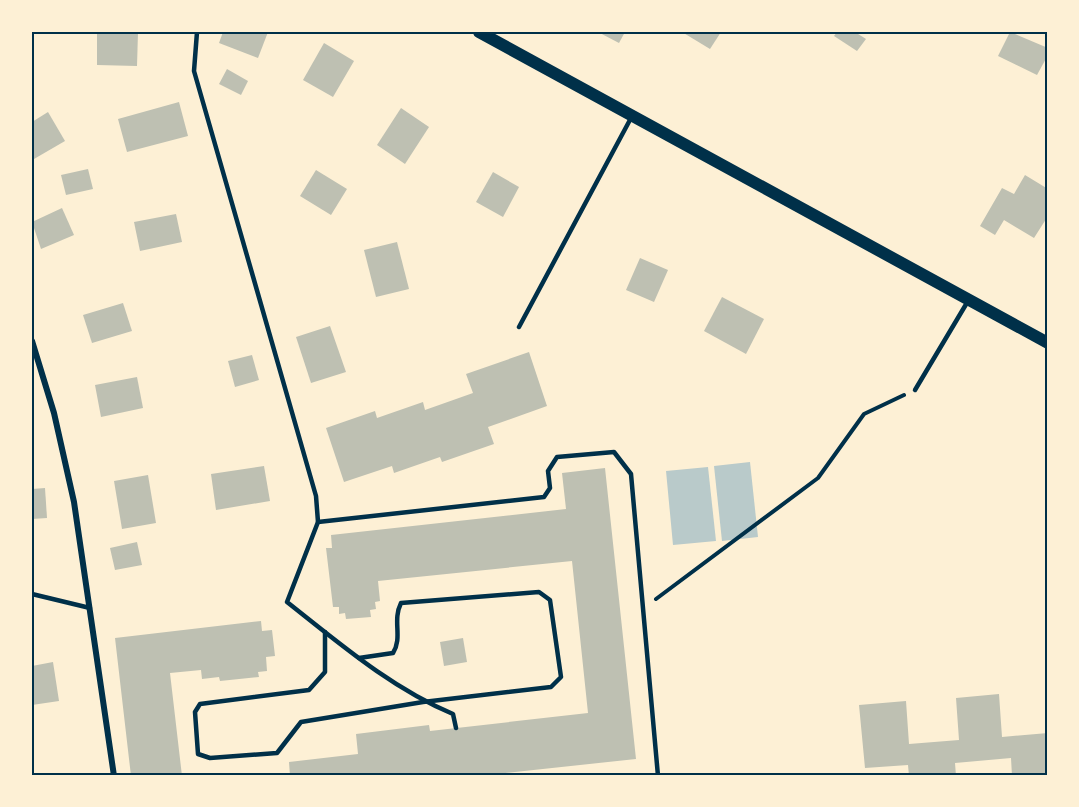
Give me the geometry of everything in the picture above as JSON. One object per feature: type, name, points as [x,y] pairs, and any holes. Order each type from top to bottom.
[{"type":"main road","points":[[479,32],[1047,343]]},
{"type":"street","points":[[32,341],[59,435],[74,502],[114,776]]},
{"type":"lane","points":[[197,32],[194,71],[295,415],[316,496],[318,522],[286,602],[359,658],[423,702],[453,714],[456,728]]},
{"type":"lane","points":[[519,327],[633,115]]},
{"type":"lane","points":[[915,390],[969,299]]},
{"type":"lane","points":[[318,522],[544,497],[549,488],[548,471],[557,457],[614,452],[631,474],[658,776]]},
{"type":"lane","points":[[325,632],[325,672],[309,690],[200,704],[195,712],[198,754],[210,758],[277,753],[301,722],[423,702],[550,687],[561,677],[550,600],[539,592],[401,603],[395,615],[398,645],[393,653],[359,658]]},
{"type":"lane","points":[[32,594],[90,608]]},
{"type":"path","points":[[643,609],[818,478],[864,414],[915,390]]},
{"type":"shaded area","points":[[750,462],[758,537],[722,541],[714,466]]},
{"type":"shaded area","points":[[708,467],[716,541],[673,545],[666,471]]},
{"type":"building","points":[[97,32],[138,32],[137,66],[97,65]]},
{"type":"building","points":[[223,32],[268,32],[258,58],[219,43]]},
{"type":"building","points":[[598,32],[625,32],[619,43]]},
{"type":"building","points":[[682,32],[721,32],[710,49]]},
{"type":"building","points":[[837,32],[855,32],[866,39],[857,51],[834,36]]},
{"type":"building","points":[[1010,32],[1048,48],[1048,55],[1037,75],[998,56]]},
{"type":"building","points":[[324,43],[354,61],[333,97],[303,80]]},
{"type":"building","points":[[227,69],[248,81],[241,95],[219,84]]},
{"type":"building","points":[[179,102],[188,136],[127,152],[118,119]]},
{"type":"building","points":[[401,108],[429,127],[405,164],[377,145]]},
{"type":"building","points":[[48,112],[65,141],[34,159],[32,122]]},
{"type":"building","points":[[88,169],[93,189],[66,195],[61,175]]},
{"type":"building","points":[[316,170],[347,189],[331,215],[300,196]]},
{"type":"building","points":[[493,172],[519,187],[503,217],[476,202]]},
{"type":"building","points":[[1025,175],[1048,189],[1048,216],[1034,238],[1004,220],[995,235],[980,226],[1002,188],[1014,194]]},
{"type":"building","points":[[62,208],[74,235],[41,249],[32,222]]},
{"type":"building","points":[[176,214],[182,242],[140,251],[134,222]]},
{"type":"building","points":[[397,242],[409,289],[376,297],[364,250]]},
{"type":"building","points":[[640,258],[668,270],[654,302],[626,290]]},
{"type":"building","points":[[722,297],[764,319],[746,354],[704,331]]},
{"type":"building","points":[[123,303],[132,331],[92,343],[83,315]]},
{"type":"building","points":[[330,326],[346,372],[311,383],[296,337]]},
{"type":"building","points":[[529,352],[547,406],[488,427],[494,444],[442,462],[440,457],[394,473],[392,466],[344,482],[326,428],[375,411],[377,418],[423,402],[425,410],[473,393],[466,374]]},
{"type":"building","points":[[252,355],[259,380],[235,387],[228,361]]},
{"type":"building","points":[[137,377],[143,408],[101,417],[95,385]]},
{"type":"building","points":[[264,466],[270,501],[216,510],[211,474]]},
{"type":"building","points":[[605,468],[636,759],[477,776],[290,776],[289,762],[358,754],[356,734],[429,725],[430,731],[588,713],[572,561],[378,581],[380,601],[375,602],[376,609],[370,610],[371,617],[346,619],[345,613],[339,614],[339,607],[333,607],[326,548],[332,548],[331,535],[566,509],[562,473]]},
{"type":"building","points":[[148,475],[156,523],[122,529],[114,481]]},
{"type":"building","points":[[45,488],[47,518],[32,519],[32,489]]},
{"type":"building","points":[[137,542],[142,565],[115,570],[110,548]]},
{"type":"building","points":[[261,621],[262,631],[272,630],[275,656],[266,657],[267,671],[258,672],[259,677],[220,681],[219,677],[202,679],[201,670],[170,673],[182,776],[131,776],[115,638]]},
{"type":"building","points":[[463,638],[467,662],[444,666],[440,642]]},
{"type":"building","points":[[53,662],[59,701],[32,705],[32,666]]},
{"type":"building","points":[[999,694],[1002,737],[1048,733],[1048,776],[1012,776],[1011,758],[955,763],[956,776],[909,776],[908,765],[865,768],[859,705],[906,701],[909,744],[959,740],[956,698]]}]
